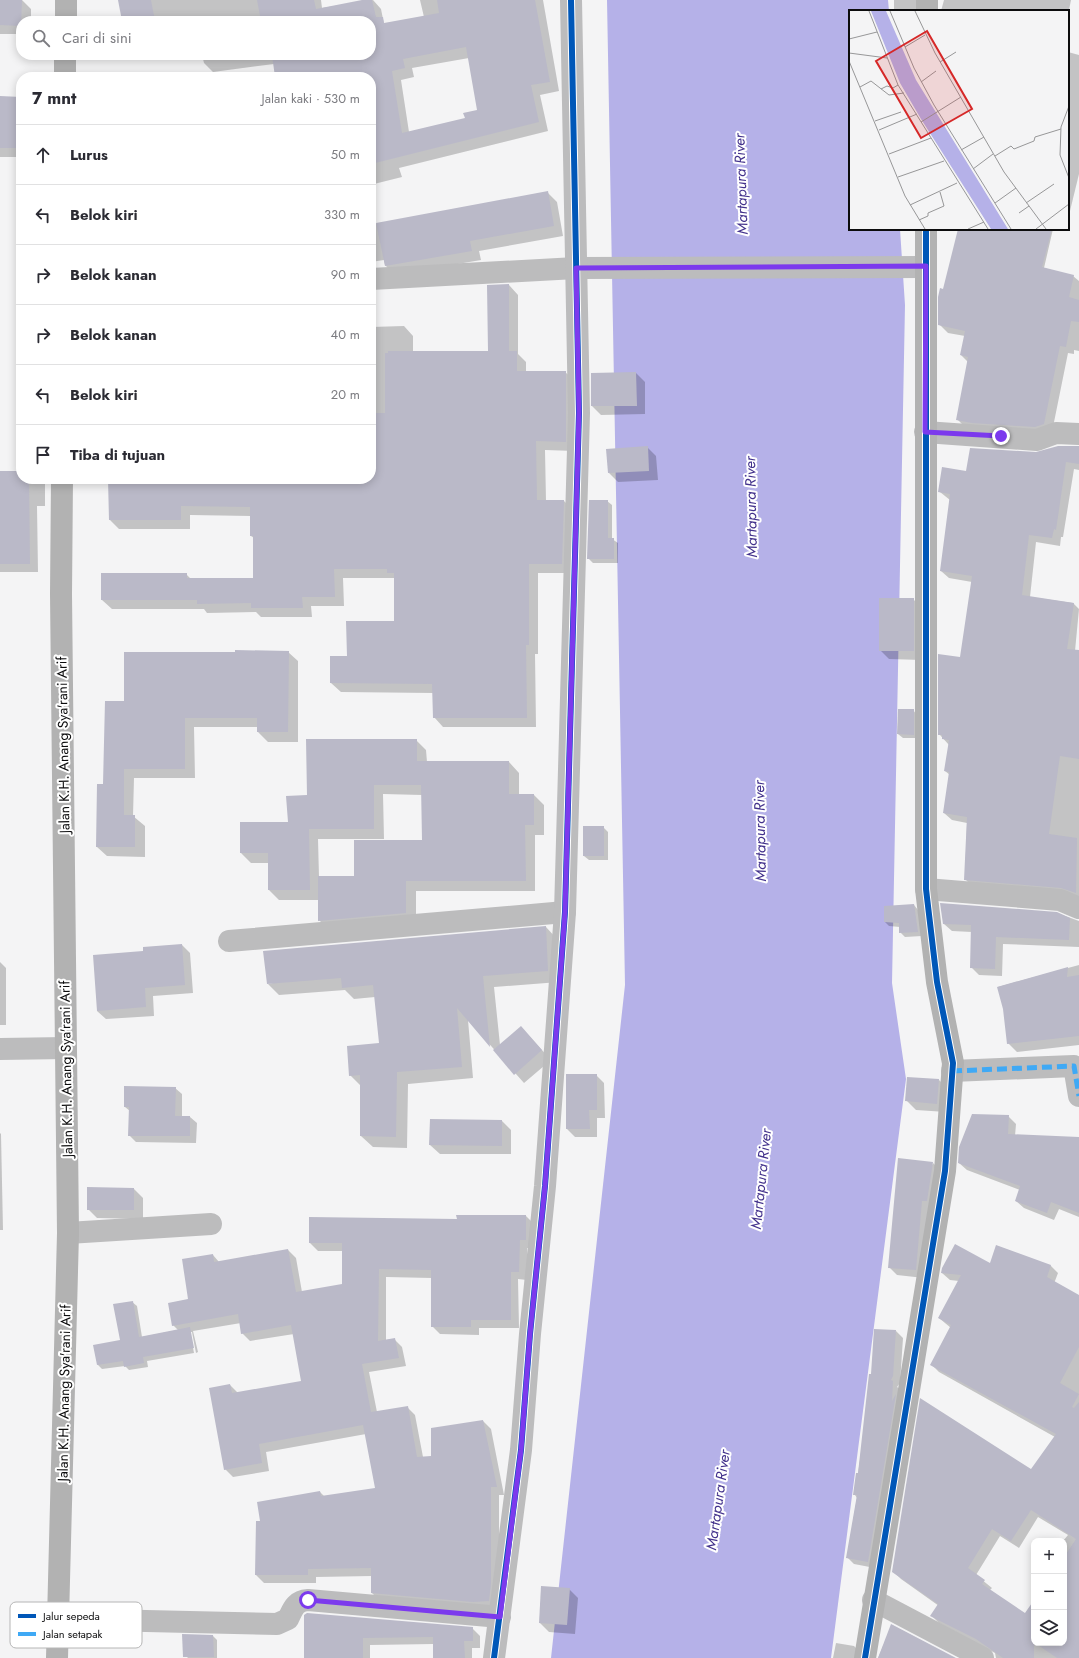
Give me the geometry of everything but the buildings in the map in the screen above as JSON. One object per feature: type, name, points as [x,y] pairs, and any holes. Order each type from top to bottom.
[{"type":"street","points":[[66,0],[66,16]]},
{"type":"street","points":[[494,1658],[521,1450],[530,1334],[545,1186],[565,912],[579,412],[571,0]]},
{"type":"street","points":[[65,60],[65,72]]},
{"type":"street","points":[[865,1658],[873,1600],[945,1171],[953,1067],[937,982],[926,889],[925,432],[916,266],[926,230]]},
{"type":"street","points":[[376,279],[576,268],[916,266]]},
{"type":"street","points":[[925,432],[1037,440],[1056,433],[1079,434]]},
{"type":"street","name":"Jalan K.H. Anang Sya'rani Arif","points":[[58,1602],[68,1233],[61,594],[62,484]]},
{"type":"street","points":[[926,889],[1060,900],[1079,908]]},
{"type":"street","points":[[229,941],[565,912]]},
{"type":"street","points":[[0,1049],[66,1048]]},
{"type":"street","points":[[953,1067],[1074,1066],[1079,1092]]},
{"type":"street","points":[[68,1233],[212,1224]]},
{"type":"street","points":[[142,1621],[277,1624],[288,1619],[294,1606],[302,1600],[500,1617]]},
{"type":"street","points":[[873,1600],[983,1658]]},
{"type":"street","name":"Jalan K.H. Anang Sya'rani Arif","points":[[57,1648],[57,1658]]},
{"type":"water","name":"Martapura River","points":[[607,0],[888,0],[889,10],[849,10],[849,230],[900,230],[905,305],[892,983],[906,1079],[831,1658],[551,1658],[625,985]]},
{"type":"marked path","points":[[952,1071],[1074,1066],[1079,1096]]},
{"type":"cycle path","points":[[494,1658],[521,1450],[530,1334],[545,1186],[565,912],[579,413],[571,0]]},
{"type":"cycle path","points":[[865,1658],[945,1171],[953,1063],[937,982],[926,889],[926,230]]},
{"type":"route","points":[[308,1600],[500,1617],[521,1450],[530,1334],[545,1186],[565,912],[579,412],[576,268],[926,266],[925,432],[1001,436]]}]
